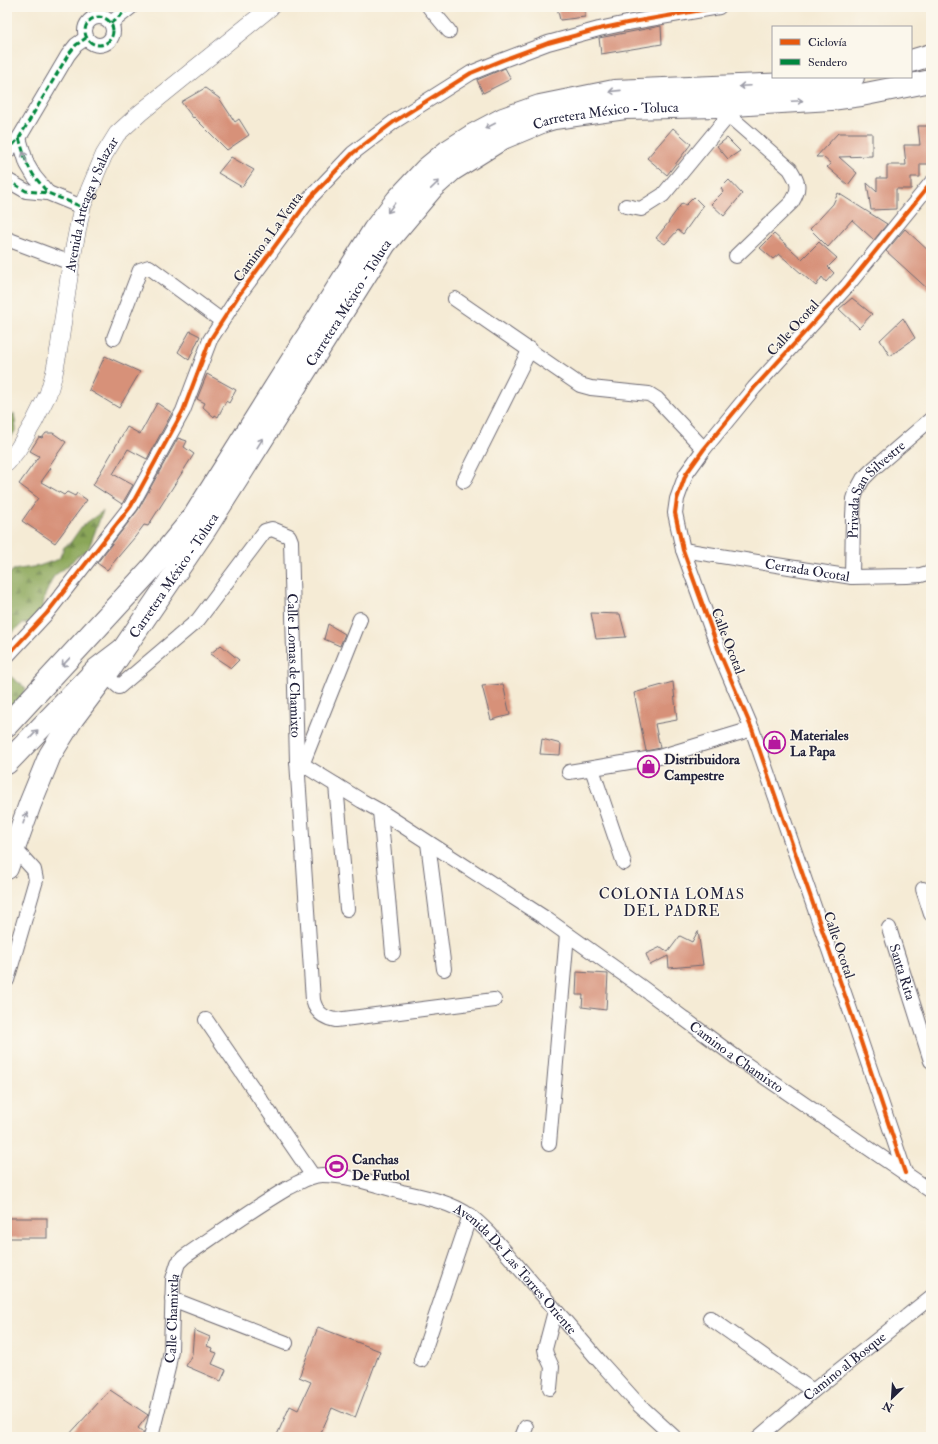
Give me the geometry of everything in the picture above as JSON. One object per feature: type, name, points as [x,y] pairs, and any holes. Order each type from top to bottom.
[{"type":"main road","points":[[912,61],[931,56]]},
{"type":"main road","name":"Carretera México - Toluca","points":[[7,725],[151,569],[192,518],[374,230],[397,200],[426,169],[448,151],[473,135],[503,119],[555,102],[607,92],[814,83],[846,78]]},
{"type":"main road","name":"Carretera México - Toluca","points":[[7,868],[30,804],[50,755],[73,718],[105,675],[232,488],[384,244],[433,187],[452,170],[503,138],[554,118],[625,108],[723,110],[831,100],[931,81]]},
{"type":"main road","points":[[7,763],[97,669],[122,650]]},
{"type":"street","points":[[111,24],[131,7]]},
{"type":"street","name":"Avenida Arteaga y Salazar","points":[[7,463],[18,449],[34,422],[50,387],[59,348],[70,263],[82,207],[104,155],[117,134],[140,113],[271,7]]},
{"type":"street","points":[[429,7],[449,31]]},
{"type":"street","name":"Camino a La Venta","points":[[7,656],[47,613],[131,506],[183,411],[210,340],[240,295],[311,197],[353,153],[395,121],[471,73],[548,42],[627,22],[719,7]]},
{"type":"street","points":[[99,16],[106,18],[111,24],[113,31],[111,38],[106,43],[99,45],[92,43],[86,38],[84,30],[86,23],[92,18],[99,16]]},
{"type":"street","points":[[7,152],[19,138],[68,54],[86,38]]},
{"type":"street","points":[[626,206],[641,209],[663,195],[723,110],[790,169],[796,179],[798,188],[797,194],[792,202],[736,256]]},
{"type":"street","points":[[19,138],[34,176],[48,193]]},
{"type":"street","points":[[7,180],[26,191],[48,193],[82,207]]},
{"type":"street","name":"Calle Ocotal","points":[[905,1173],[856,1026],[752,729],[720,656],[684,550],[675,514],[677,499],[686,474],[704,449],[754,388],[847,286],[931,183]]},
{"type":"street","points":[[7,239],[70,263]]},
{"type":"street","points":[[114,338],[140,270],[149,267],[222,321]]},
{"type":"street","points":[[455,299],[530,349],[580,385],[597,389],[649,394],[657,399],[704,449]]},
{"type":"street","points":[[464,481],[530,349]]},
{"type":"street","name":"Privada San Silvestre","points":[[852,577],[853,516],[854,500],[857,490],[873,469],[931,419]]},
{"type":"street","name":"Calle Lomas de Chamixto","points":[[105,675],[119,688],[198,620],[265,531],[272,529],[280,531],[289,536],[291,541],[299,763]]},
{"type":"street","name":"Cerrada Ocotal","points":[[684,550],[852,577],[907,576],[931,572]]},
{"type":"street","points":[[360,619],[299,763],[314,1008],[326,1018],[336,1020],[494,1000]]},
{"type":"street","points":[[569,772],[659,757],[752,729]]},
{"type":"street","points":[[299,763],[380,811],[428,843],[444,969]]},
{"type":"street","points":[[592,769],[624,863]]},
{"type":"street","points":[[336,785],[347,909]]},
{"type":"street","points":[[380,811],[393,953]]},
{"type":"street","name":"Camino a Chamixto","points":[[428,843],[545,918],[737,1058],[931,1191]]},
{"type":"street","points":[[7,980],[36,880],[34,870],[14,848]]},
{"type":"street","points":[[923,889],[931,914]]},
{"type":"street","name":"Santa Rita","points":[[889,928],[931,1061]]},
{"type":"street","points":[[549,1144],[568,934]]},
{"type":"street","points":[[206,1020],[313,1176]]},
{"type":"street","name":"Avenida De Las Torres Oriente","points":[[313,1176],[321,1175],[345,1178],[445,1204],[470,1215],[490,1234],[555,1311],[639,1405],[674,1437]]},
{"type":"street","name":"Calle Chamixtla","points":[[151,1437],[171,1350],[173,1279],[178,1264],[184,1257],[268,1200],[313,1176]]},
{"type":"street","points":[[421,1360],[470,1215]]},
{"type":"street","name":"Camino al Bosque","points":[[763,1436],[777,1420],[931,1297]]},
{"type":"street","points":[[172,1299],[286,1343]]},
{"type":"street","points":[[550,1388],[552,1367],[545,1349],[555,1311]]},
{"type":"street","points":[[710,1318],[813,1391]]},
{"type":"green space","points":[[14,413],[16,429],[7,445],[7,419]]},
{"type":"green space","points":[[103,511],[88,550],[77,556],[70,564],[54,576],[45,595],[42,611],[30,622],[22,624],[7,637],[7,577],[13,570],[39,566],[59,559],[64,547],[70,543],[82,526]]},
{"type":"green space","points":[[10,676],[26,688],[7,725],[7,678]]},
{"type":"building","points":[[557,7],[585,7],[585,17],[560,20]]},
{"type":"building","points":[[661,26],[662,44],[601,54],[599,38]]},
{"type":"building","points":[[505,68],[511,79],[483,93],[477,80]]},
{"type":"building","points":[[205,88],[219,98],[235,122],[239,119],[249,135],[227,150],[194,117],[193,118],[181,102]]},
{"type":"building","points":[[918,126],[931,126],[930,164],[920,164],[920,177],[911,177],[911,189],[896,189],[896,209],[871,210],[867,183],[877,192],[877,178],[887,178],[887,165],[906,165],[904,145],[920,145]]},
{"type":"building","points":[[673,128],[691,144],[667,175],[647,158]]},
{"type":"building","points":[[838,133],[872,133],[872,156],[839,157],[857,173],[848,185],[827,167],[831,164],[823,157],[816,157]]},
{"type":"building","points":[[727,138],[740,151],[728,159],[717,146]]},
{"type":"building","points":[[231,157],[254,170],[242,187],[218,173]]},
{"type":"building","points":[[729,180],[742,194],[724,216],[711,204],[723,192],[721,188]]},
{"type":"building","points":[[838,193],[887,224],[874,240],[852,220],[828,247],[810,229],[833,204]]},
{"type":"building","points":[[694,197],[703,206],[683,234],[678,230],[665,244],[656,238],[682,203],[686,205]]},
{"type":"building","points":[[905,229],[931,253],[931,292],[886,251]]},
{"type":"building","points":[[774,234],[802,259],[819,242],[837,258],[828,267],[834,273],[826,282],[822,277],[816,286],[779,254],[773,259],[760,248]]},
{"type":"building","points":[[852,298],[872,314],[859,328],[839,309]]},
{"type":"building","points":[[903,318],[915,338],[890,356],[880,340]]},
{"type":"building","points":[[190,331],[200,336],[189,360],[178,352]]},
{"type":"building","points":[[105,356],[140,372],[119,408],[89,390]]},
{"type":"building","points":[[207,374],[236,390],[229,403],[226,401],[218,417],[215,415],[214,417],[203,407],[205,403],[197,399]]},
{"type":"building","points":[[157,403],[172,413],[147,459],[128,449],[113,474],[133,485],[122,504],[93,485],[127,427],[140,434]]},
{"type":"building","points":[[46,433],[53,433],[66,442],[49,466],[51,468],[41,482],[64,495],[67,492],[75,496],[77,493],[87,500],[55,543],[22,521],[38,498],[19,484],[39,456],[30,451],[39,437],[42,438]]},
{"type":"building","points":[[178,438],[187,441],[184,447],[194,454],[148,526],[144,525],[107,570],[97,563],[138,510]]},
{"type":"building","points":[[591,613],[620,614],[626,637],[596,639]]},
{"type":"building","points":[[328,624],[345,634],[340,646],[324,639]]},
{"type":"building","points":[[221,645],[239,660],[231,668],[210,654]]},
{"type":"building","points":[[673,682],[677,720],[655,724],[660,748],[646,751],[634,693]]},
{"type":"building","points":[[503,684],[510,715],[491,720],[482,686]]},
{"type":"building","points":[[542,739],[561,744],[560,755],[540,754]]},
{"type":"building","points":[[698,931],[703,965],[669,968],[668,956],[650,965],[646,954],[661,947],[668,952],[680,936],[692,942]]},
{"type":"building","points":[[577,972],[608,974],[606,1010],[582,1007],[583,995],[576,995]]},
{"type":"building","points":[[7,1218],[47,1218],[47,1238],[7,1238]]},
{"type":"building","points":[[318,1327],[380,1351],[355,1418],[332,1408],[319,1437],[276,1437],[290,1406],[298,1410],[311,1382],[299,1377]]},
{"type":"building","points":[[194,1330],[210,1337],[207,1346],[212,1348],[211,1351],[217,1353],[212,1364],[226,1370],[221,1381],[186,1366],[192,1354]]},
{"type":"building","points":[[110,1390],[148,1415],[138,1428],[143,1432],[143,1437],[67,1437]]},
{"type":"marked path","points":[[111,23],[131,7]]},
{"type":"marked path","points":[[99,17],[109,21],[113,31],[109,41],[99,45],[89,41],[85,31],[89,21],[99,17]]},
{"type":"marked path","points":[[7,152],[19,138],[68,55],[76,45],[86,38]]},
{"type":"marked path","points":[[19,138],[27,164],[34,176],[48,193]]},
{"type":"marked path","points":[[7,180],[26,191],[48,193],[82,207]]},
{"type":"cycle path","points":[[7,656],[47,613],[131,506],[183,411],[210,340],[239,295],[311,197],[353,153],[395,121],[471,73],[503,60],[548,43],[599,29],[719,7]]},
{"type":"cycle path","points":[[905,1173],[856,1027],[752,729],[721,656],[683,550],[675,513],[677,499],[686,474],[704,449],[754,388],[847,286],[931,183]]},
{"type":"place","name":"Materiales La Papa","points":[[775,743]]},
{"type":"place","name":"Distribuidora Campestre","points":[[649,767]]},
{"type":"place","name":"Canchas De Futbol","points":[[336,1167]]},
{"type":"district","name":"COLONIA LOMAS DEL PADRE","points":[[672,902]]}]
